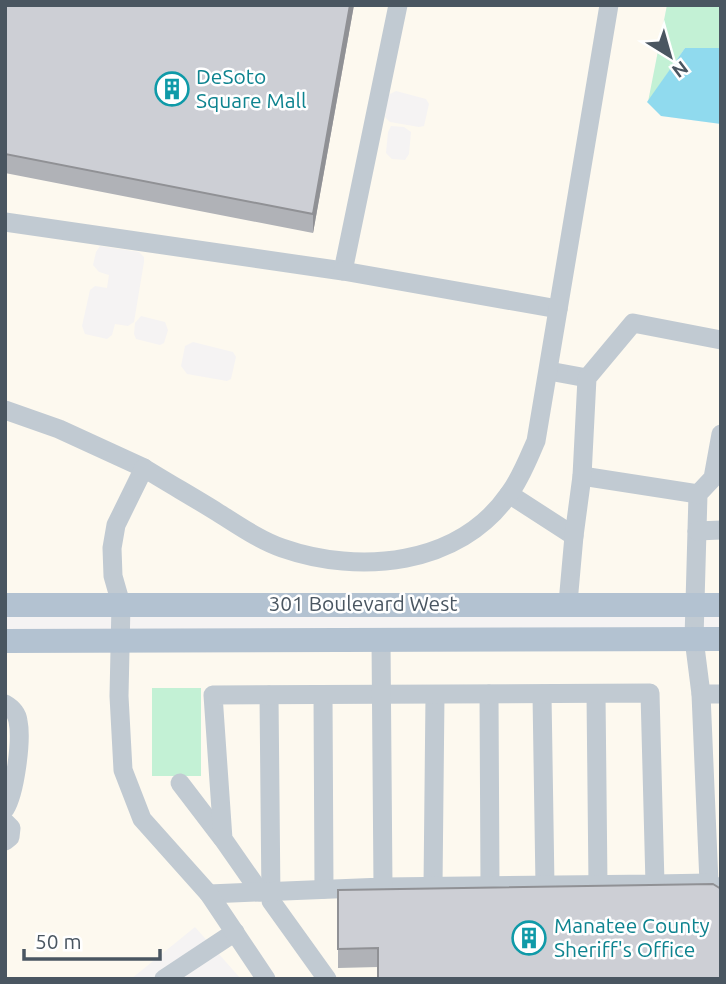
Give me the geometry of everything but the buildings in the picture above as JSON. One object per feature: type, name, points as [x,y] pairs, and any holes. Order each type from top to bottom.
[{"type":"main road","name":"301 Boulevard West","points":[[5,605],[721,605]]},
{"type":"main road","name":"301 Boulevard West","points":[[5,641],[721,639]]},
{"type":"street","points":[[343,271],[398,5]]},
{"type":"street","points":[[5,410],[59,429],[144,468],[259,538],[281,548],[315,557],[348,562],[409,558],[437,549],[476,527],[509,494],[536,441],[610,5]]},
{"type":"street","points":[[5,222],[343,271],[558,309]]},
{"type":"street","points":[[568,603],[582,476],[587,378],[633,323],[721,340]]},
{"type":"street","points":[[548,371],[587,378]]},
{"type":"street","points":[[209,894],[383,887],[655,884],[715,886],[711,694],[694,639],[698,495],[713,478],[721,434]]},
{"type":"street","points":[[144,468],[113,538],[113,576],[121,604],[119,696],[123,770],[142,819],[209,894],[266,979]]},
{"type":"street","points":[[582,476],[698,495]]},
{"type":"street","points":[[509,494],[574,536]]},
{"type":"street","points":[[697,531],[721,530]]},
{"type":"street","points":[[381,640],[383,887]]},
{"type":"street","points":[[223,839],[213,695],[650,693],[655,884]]},
{"type":"street","points":[[489,694],[490,886]]},
{"type":"street","points":[[542,694],[545,886]]},
{"type":"street","points":[[596,694],[598,885]]},
{"type":"street","points":[[265,891],[269,695]]},
{"type":"street","points":[[323,695],[324,889]]},
{"type":"street","points":[[433,887],[435,695]]},
{"type":"street","points":[[5,704],[13,709],[19,723],[14,791],[5,809]]},
{"type":"street","points":[[180,783],[265,891],[275,909],[327,979]]},
{"type":"street","points":[[5,822],[11,828],[11,833],[5,841]]},
{"type":"street","points":[[164,979],[235,932]]},
{"type":"shaded area","points":[[5,5],[667,5],[648,102],[661,116],[721,124],[721,594],[5,596]],"holes":[[[396,91],[426,99],[429,104],[424,126],[390,122],[385,117],[388,95]],[[391,126],[404,127],[411,132],[409,154],[405,160],[392,159],[386,153]],[[100,246],[139,252],[144,257],[134,322],[128,326],[115,324],[112,335],[107,339],[85,334],[82,326],[90,290],[95,286],[107,288],[109,275],[99,272],[93,265]],[[141,316],[165,322],[168,330],[164,343],[160,345],[136,339],[135,323]],[[193,342],[233,352],[236,357],[231,379],[227,381],[187,374],[181,366],[185,346]]]},
{"type":"shaded area","points":[[721,648],[721,979],[241,979],[195,927],[131,979],[5,979],[5,650]]},
{"type":"green space","points":[[667,5],[721,5],[721,48],[685,48],[648,102]]},
{"type":"green space","points":[[152,688],[201,688],[201,776],[152,776]]},
{"type":"water","points":[[685,48],[721,48],[721,124],[661,116],[647,102]]},
{"type":"place","name":"DeSoto Square Mall","points":[[172,89]]},
{"type":"place","name":"Manatee County Sheriff's Office","points":[[529,938]]}]
